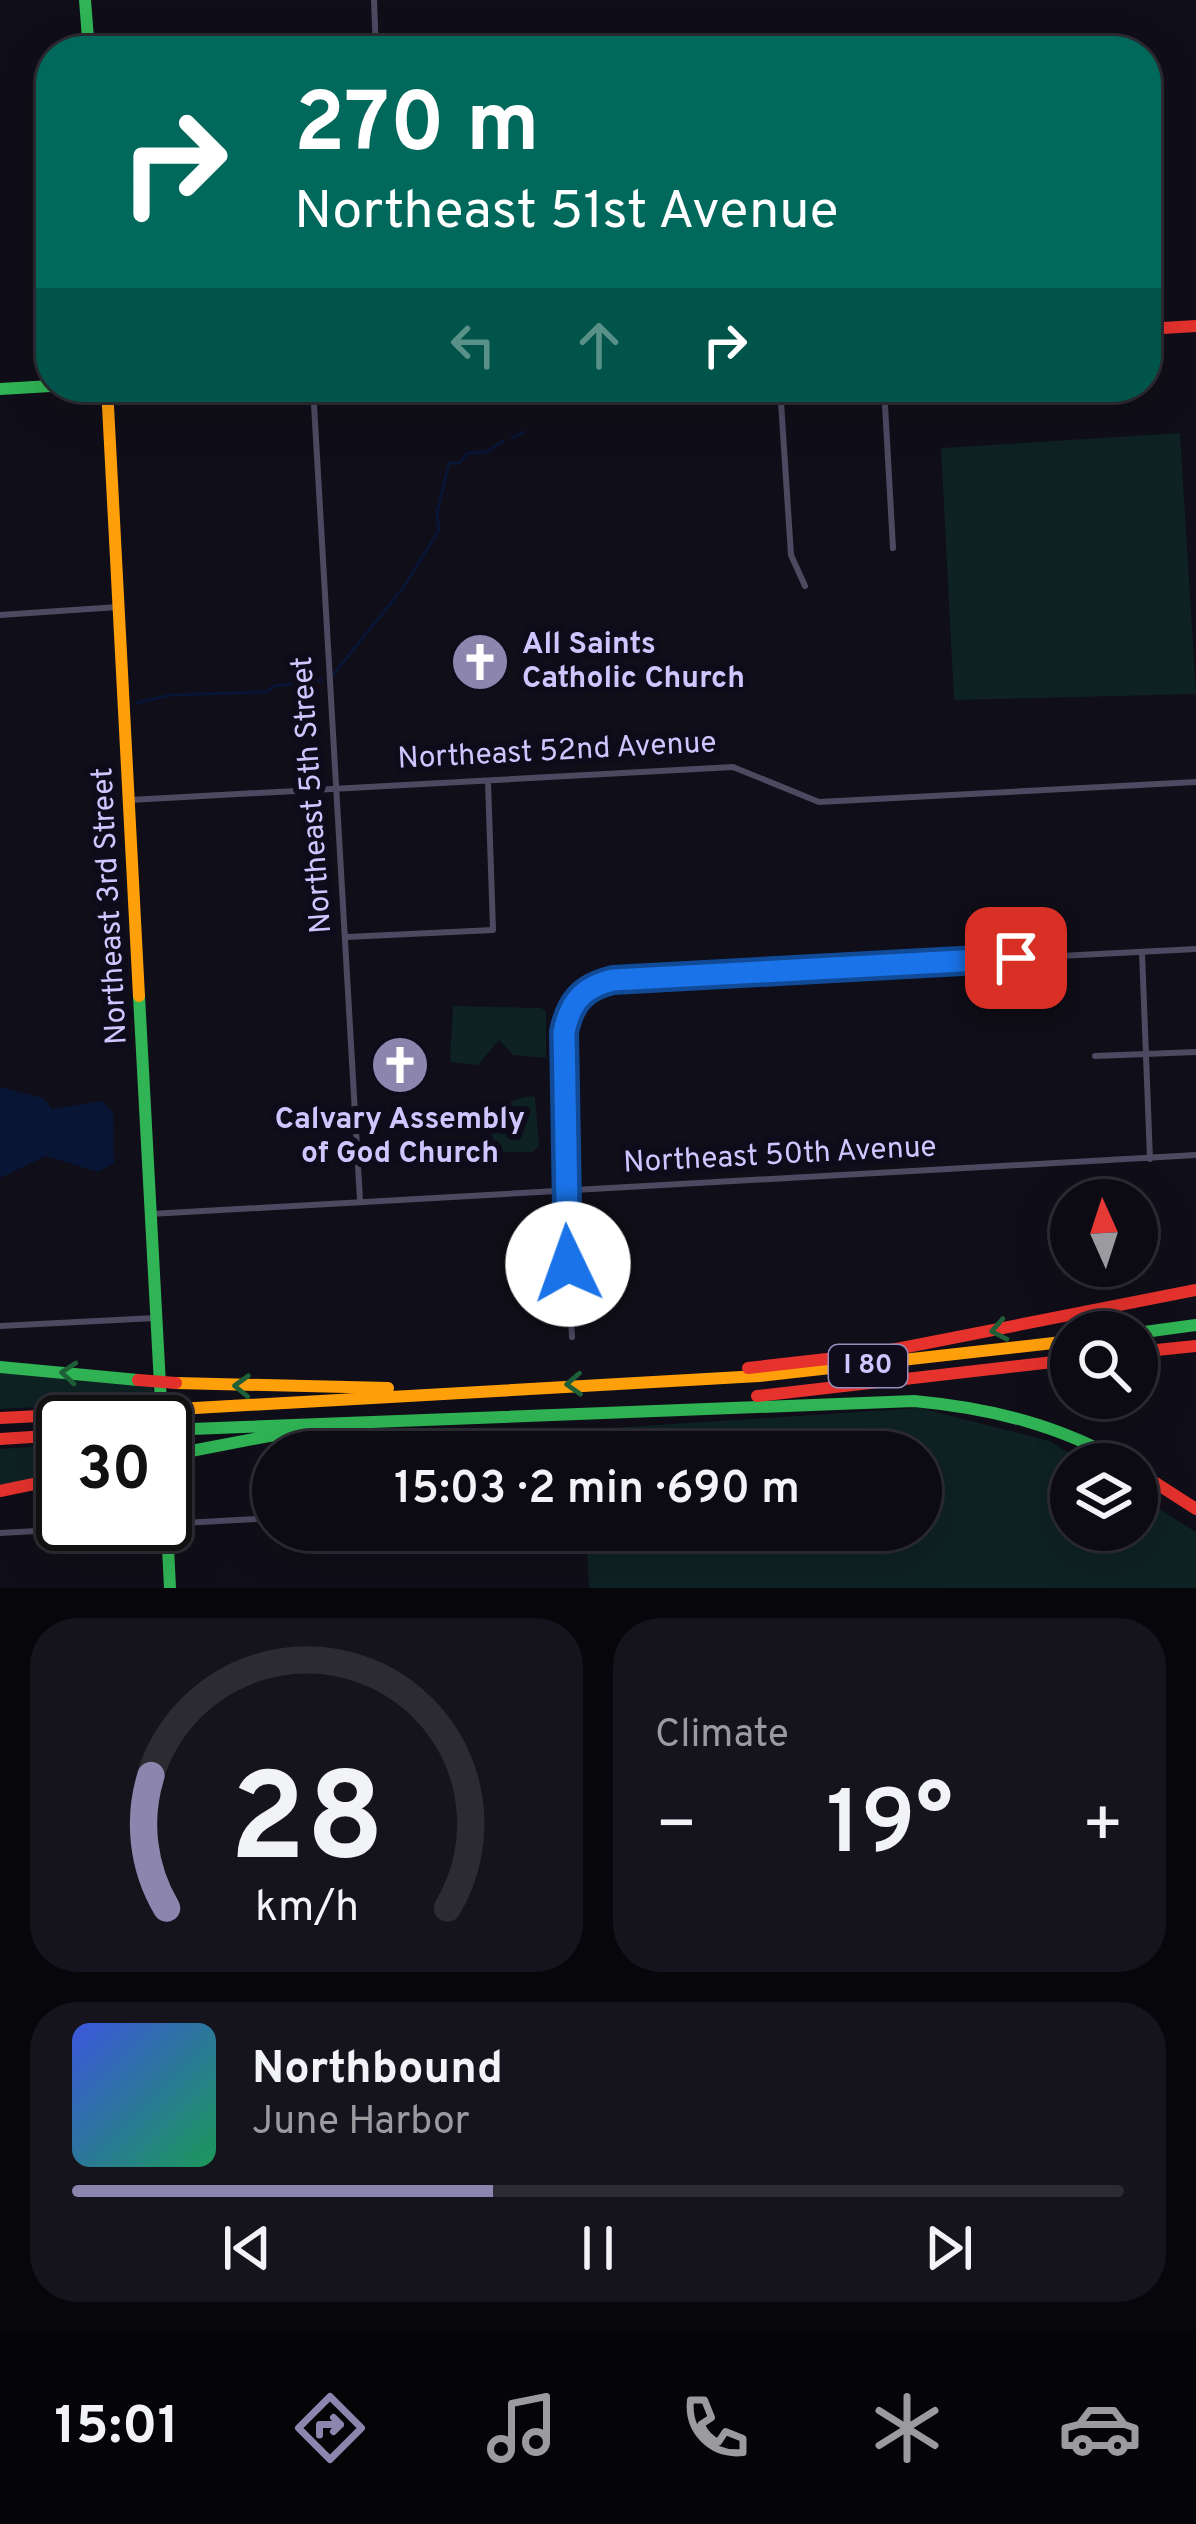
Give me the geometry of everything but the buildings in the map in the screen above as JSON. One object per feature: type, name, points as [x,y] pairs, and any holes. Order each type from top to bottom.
[{"type":"main road","points":[[85,0],[88,36]]},
{"type":"main road","points":[[1161,328],[1196,326]]},
{"type":"main road","points":[[0,389],[36,387]]},
{"type":"main road","name":"Northeast 3rd Street","points":[[108,402],[155,1318],[164,1395]]},
{"type":"main road","points":[[663,1380],[871,1354],[1196,1290]]},
{"type":"main road","points":[[1158,1330],[1196,1325]]},
{"type":"main road","name":"I 80","points":[[0,1418],[663,1380],[882,1364],[1050,1344]]},
{"type":"main road","points":[[1158,1350],[1196,1346]]},
{"type":"main road","points":[[666,1407],[1050,1362]]},
{"type":"main road","points":[[0,1367],[176,1383],[485,1389]]},
{"type":"main road","points":[[192,1426],[666,1407],[956,1404],[1058,1430],[1084,1443]]},
{"type":"main road","points":[[192,1451],[269,1436],[490,1414]]},
{"type":"main road","points":[[0,1439],[36,1437]]},
{"type":"main road","points":[[0,1491],[36,1484]]},
{"type":"main road","points":[[1158,1485],[1196,1509]]},
{"type":"main road","points":[[168,1551],[170,1588]]},
{"type":"street","points":[[374,0],[375,36]]},
{"type":"street","name":"Northeast 5th Street","points":[[315,402],[360,1200]]},
{"type":"street","points":[[781,402],[790,542],[794,567],[805,586]]},
{"type":"street","points":[[885,402],[893,548]]},
{"type":"street","points":[[0,615],[118,608]]},
{"type":"street","name":"Northeast 52nd Avenue","points":[[130,800],[734,767],[819,802],[1196,782]]},
{"type":"street","points":[[347,937],[493,930],[488,781]]},
{"type":"street","points":[[572,1336],[564,1191],[566,1018],[579,995],[613,980],[1196,949]]},
{"type":"street","points":[[1142,952],[1150,1159]]},
{"type":"street","points":[[1095,1056],[1196,1052]]},
{"type":"street","name":"Northeast 50th Avenue","points":[[150,1214],[1196,1155]]},
{"type":"street","points":[[0,1326],[155,1318]]},
{"type":"street","points":[[192,1523],[252,1519]]},
{"type":"street","points":[[0,1533],[36,1531]]},
{"type":"shaded area","points":[[1180,433],[1196,694],[954,700],[941,448]]},
{"type":"shaded area","points":[[453,1006],[541,1008],[546,1011],[546,1058],[513,1055],[499,1040],[478,1065],[450,1062]]},
{"type":"shaded area","points":[[535,1096],[539,1146],[533,1152],[481,1152],[486,1128],[496,1112],[512,1101]]},
{"type":"shaded area","points":[[0,1371],[153,1385],[154,1395],[36,1395],[36,1407],[0,1409]]},
{"type":"shaded area","points":[[920,1408],[1050,1441],[1050,1551],[1158,1551],[1158,1508],[1196,1532],[1196,1588],[589,1588],[587,1551],[942,1551],[942,1431],[578,1430]]},
{"type":"shaded area","points":[[36,1447],[36,1479],[0,1487],[0,1449]]},
{"type":"water","points":[[0,1087],[43,1098],[52,1109],[102,1101],[113,1112],[114,1163],[98,1172],[46,1156],[0,1178]]},
{"type":"waterway","points":[[512,438],[524,432]]},
{"type":"waterway","points":[[332,676],[403,588],[439,530],[437,513],[449,463],[459,463],[468,453],[487,452],[503,441]]},
{"type":"waterway","points":[[137,703],[170,695],[266,692],[274,686],[322,680]]},
{"type":"traffic: fast","points":[[85,0],[88,36]]},
{"type":"traffic: fast","points":[[0,389],[36,387]]},
{"type":"traffic: fast","points":[[139,996],[161,1395]]},
{"type":"traffic: fast","points":[[1158,1330],[1196,1325]]},
{"type":"traffic: fast","points":[[0,1367],[138,1380]]},
{"type":"traffic: fast","points":[[192,1429],[914,1401],[1024,1420],[1085,1443]]},
{"type":"traffic: fast","points":[[192,1451],[269,1436],[357,1427]]},
{"type":"traffic: fast","points":[[168,1551],[170,1588]]},
{"type":"traffic: slow","points":[[108,402],[139,996]]},
{"type":"traffic: slow","points":[[192,1408],[759,1376],[1050,1343]]},
{"type":"traffic: slow","points":[[176,1383],[388,1388]]},
{"type":"traffic: jam","points":[[1161,328],[1196,326]]},
{"type":"traffic: jam","points":[[748,1368],[871,1354],[1196,1290]]},
{"type":"traffic: jam","points":[[1158,1350],[1196,1346]]},
{"type":"traffic: jam","points":[[757,1396],[1050,1362]]},
{"type":"traffic: jam","points":[[138,1380],[176,1383]]},
{"type":"traffic: jam","points":[[0,1418],[36,1416]]},
{"type":"traffic: jam","points":[[0,1439],[36,1437]]},
{"type":"traffic: jam","points":[[0,1491],[36,1484]]},
{"type":"traffic: jam","points":[[1158,1485],[1196,1509]]},
{"type":"place","name":"All Saints Catholic Church","points":[[480,662]]},
{"type":"place","name":"Calvary Assembly of God Church","points":[[400,1065]]},
{"type":"route","points":[[568,1264],[564,1032],[571,1007],[586,989],[613,980],[1016,958]]}]
